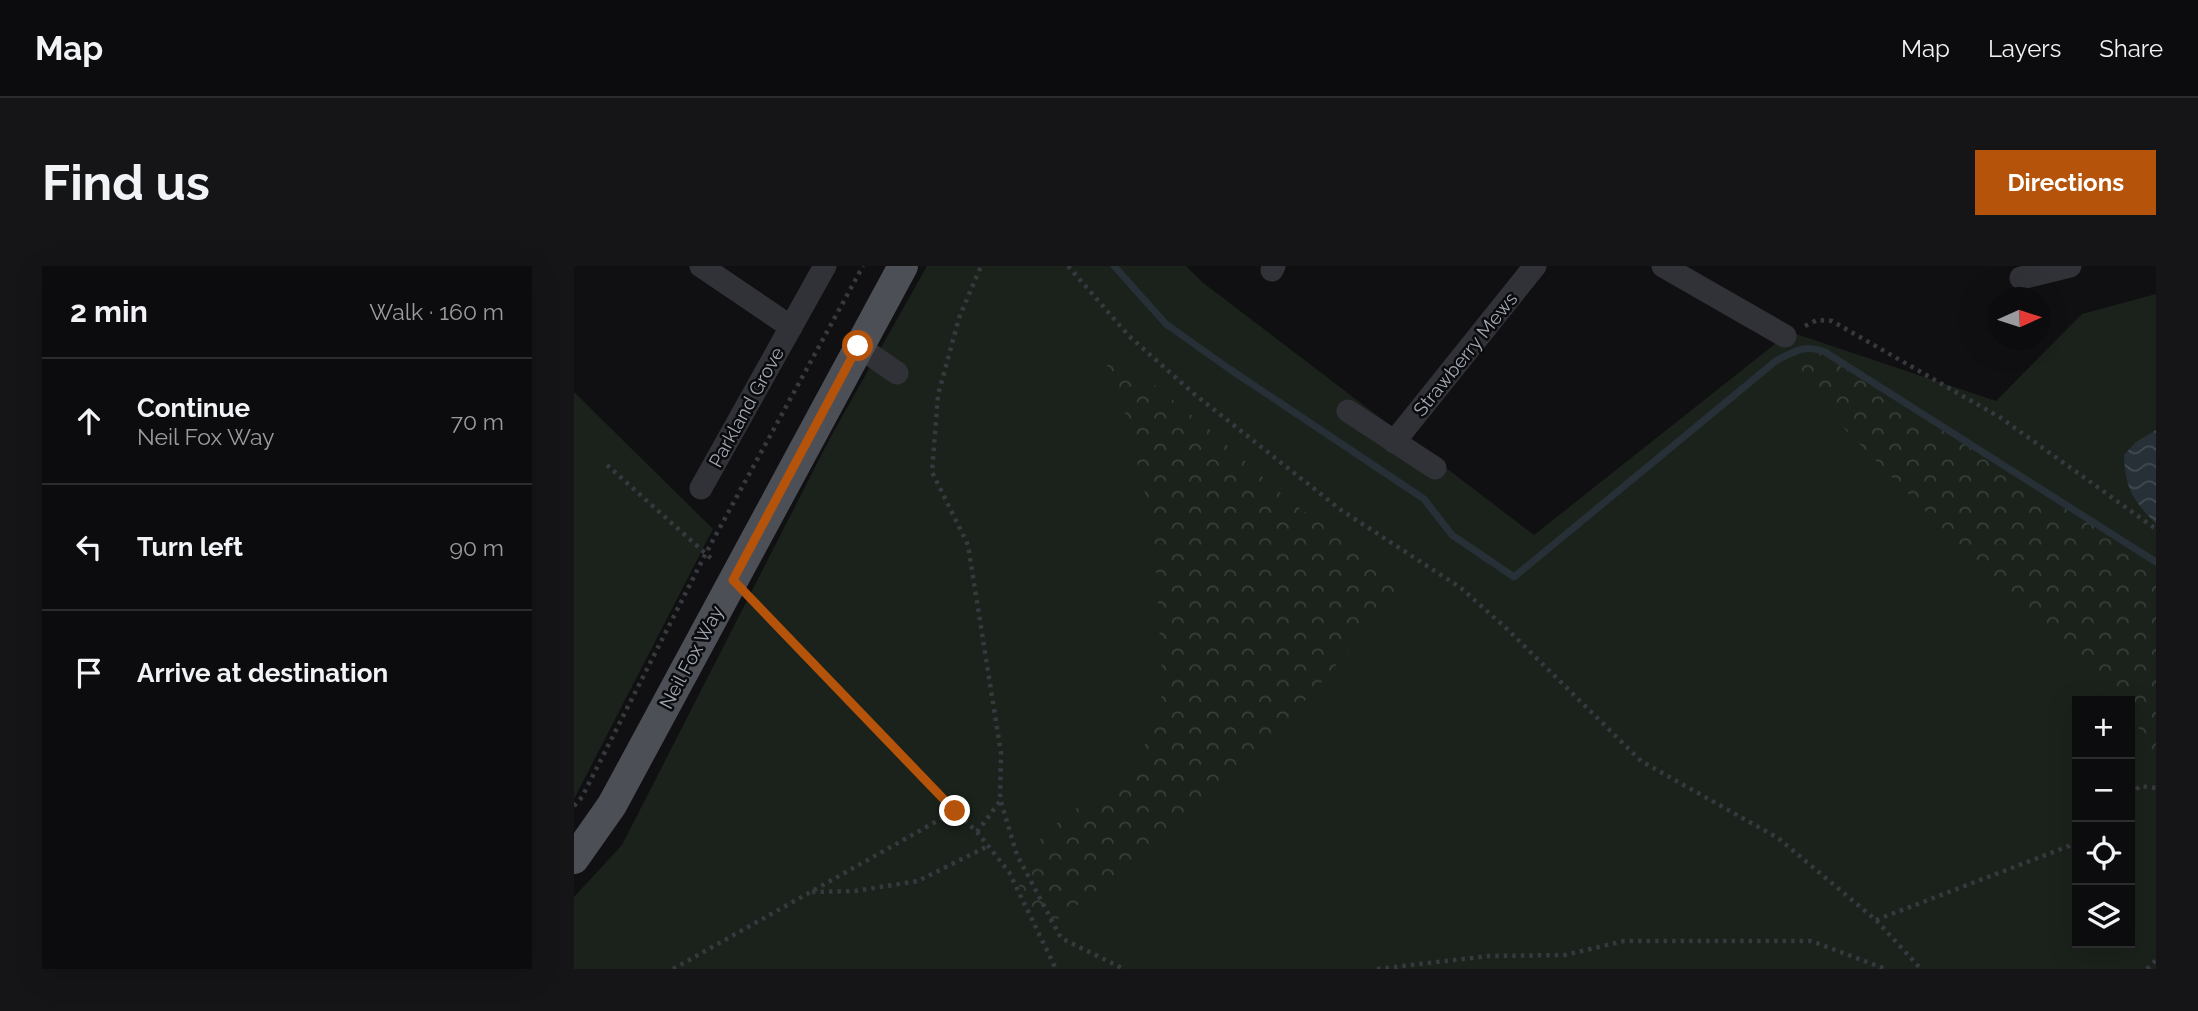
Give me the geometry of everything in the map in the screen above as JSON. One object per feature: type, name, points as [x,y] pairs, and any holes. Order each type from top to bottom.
[{"type":"main road","name":"Neil Fox Way","points":[[574,859],[612,805],[903,266]]},
{"type":"street","name":"Parkland Grove","points":[[701,266],[792,327]]},
{"type":"street","name":"Parkland Grove","points":[[701,488],[825,266]]},
{"type":"street","name":"Strawberry Mews","points":[[1394,442],[1535,266]]},
{"type":"street","points":[[1663,266],[1785,336]]},
{"type":"street","points":[[2021,278],[2070,266]]},
{"type":"street","points":[[858,346],[897,373]]},
{"type":"street","points":[[1348,411],[1435,468]]},
{"type":"path","points":[[574,806],[582,797],[706,553],[863,266]]},
{"type":"path","points":[[981,266],[959,318],[938,396],[932,472],[968,545],[1001,753],[1000,801],[1017,855],[1061,937],[1124,969]]},
{"type":"path","points":[[1068,266],[1129,336],[1193,393],[1341,510],[1461,588],[1507,629],[1641,761],[1779,838],[1876,920],[1921,969]]},
{"type":"path","points":[[1785,336],[1817,320],[1832,321],[2001,418],[2156,529]]},
{"type":"path","points":[[607,466],[706,553],[977,832],[1009,872],[1056,969]]},
{"type":"path","points":[[2135,790],[2140,786],[2156,788]]},
{"type":"path","points":[[977,832],[1000,801]]},
{"type":"path","points":[[673,969],[955,811]]},
{"type":"path","points":[[1876,920],[2072,843]]},
{"type":"path","points":[[808,892],[855,891],[918,881],[988,846]]},
{"type":"path","points":[[1377,969],[1489,956],[1565,955],[1624,941],[1811,941],[1886,969]]},
{"type":"path","points":[[2147,969],[2156,960]]},
{"type":"green space","points":[[927,266],[1186,266],[1202,282],[1534,535],[1790,332],[1996,401],[2046,350],[2051,350],[2051,345],[2082,314],[2156,294],[2156,969],[574,969],[574,897],[622,845],[830,438]]},
{"type":"green space","points":[[1093,337],[1203,424],[1291,502],[1404,584],[1302,704],[1220,789],[1136,861],[1040,932],[1015,898],[1031,851],[1045,834],[1068,814],[1119,781],[1137,762],[1161,709],[1162,677],[1154,531],[1120,392]]},
{"type":"green space","points":[[1812,347],[1825,352],[2156,562],[2156,768],[2135,724],[2135,696],[2107,696],[1777,360]]},
{"type":"green space","points":[[574,392],[713,529],[574,799]]},
{"type":"water","points":[[2156,430],[2156,524],[2141,508],[2128,485],[2124,455],[2136,442]]},
{"type":"waterway","points":[[1114,266],[1166,324],[1424,499],[1452,535],[1514,577],[1777,360],[1806,349],[1825,352],[2156,562]]},
{"type":"route","points":[[858,346],[733,580],[955,811]]}]
